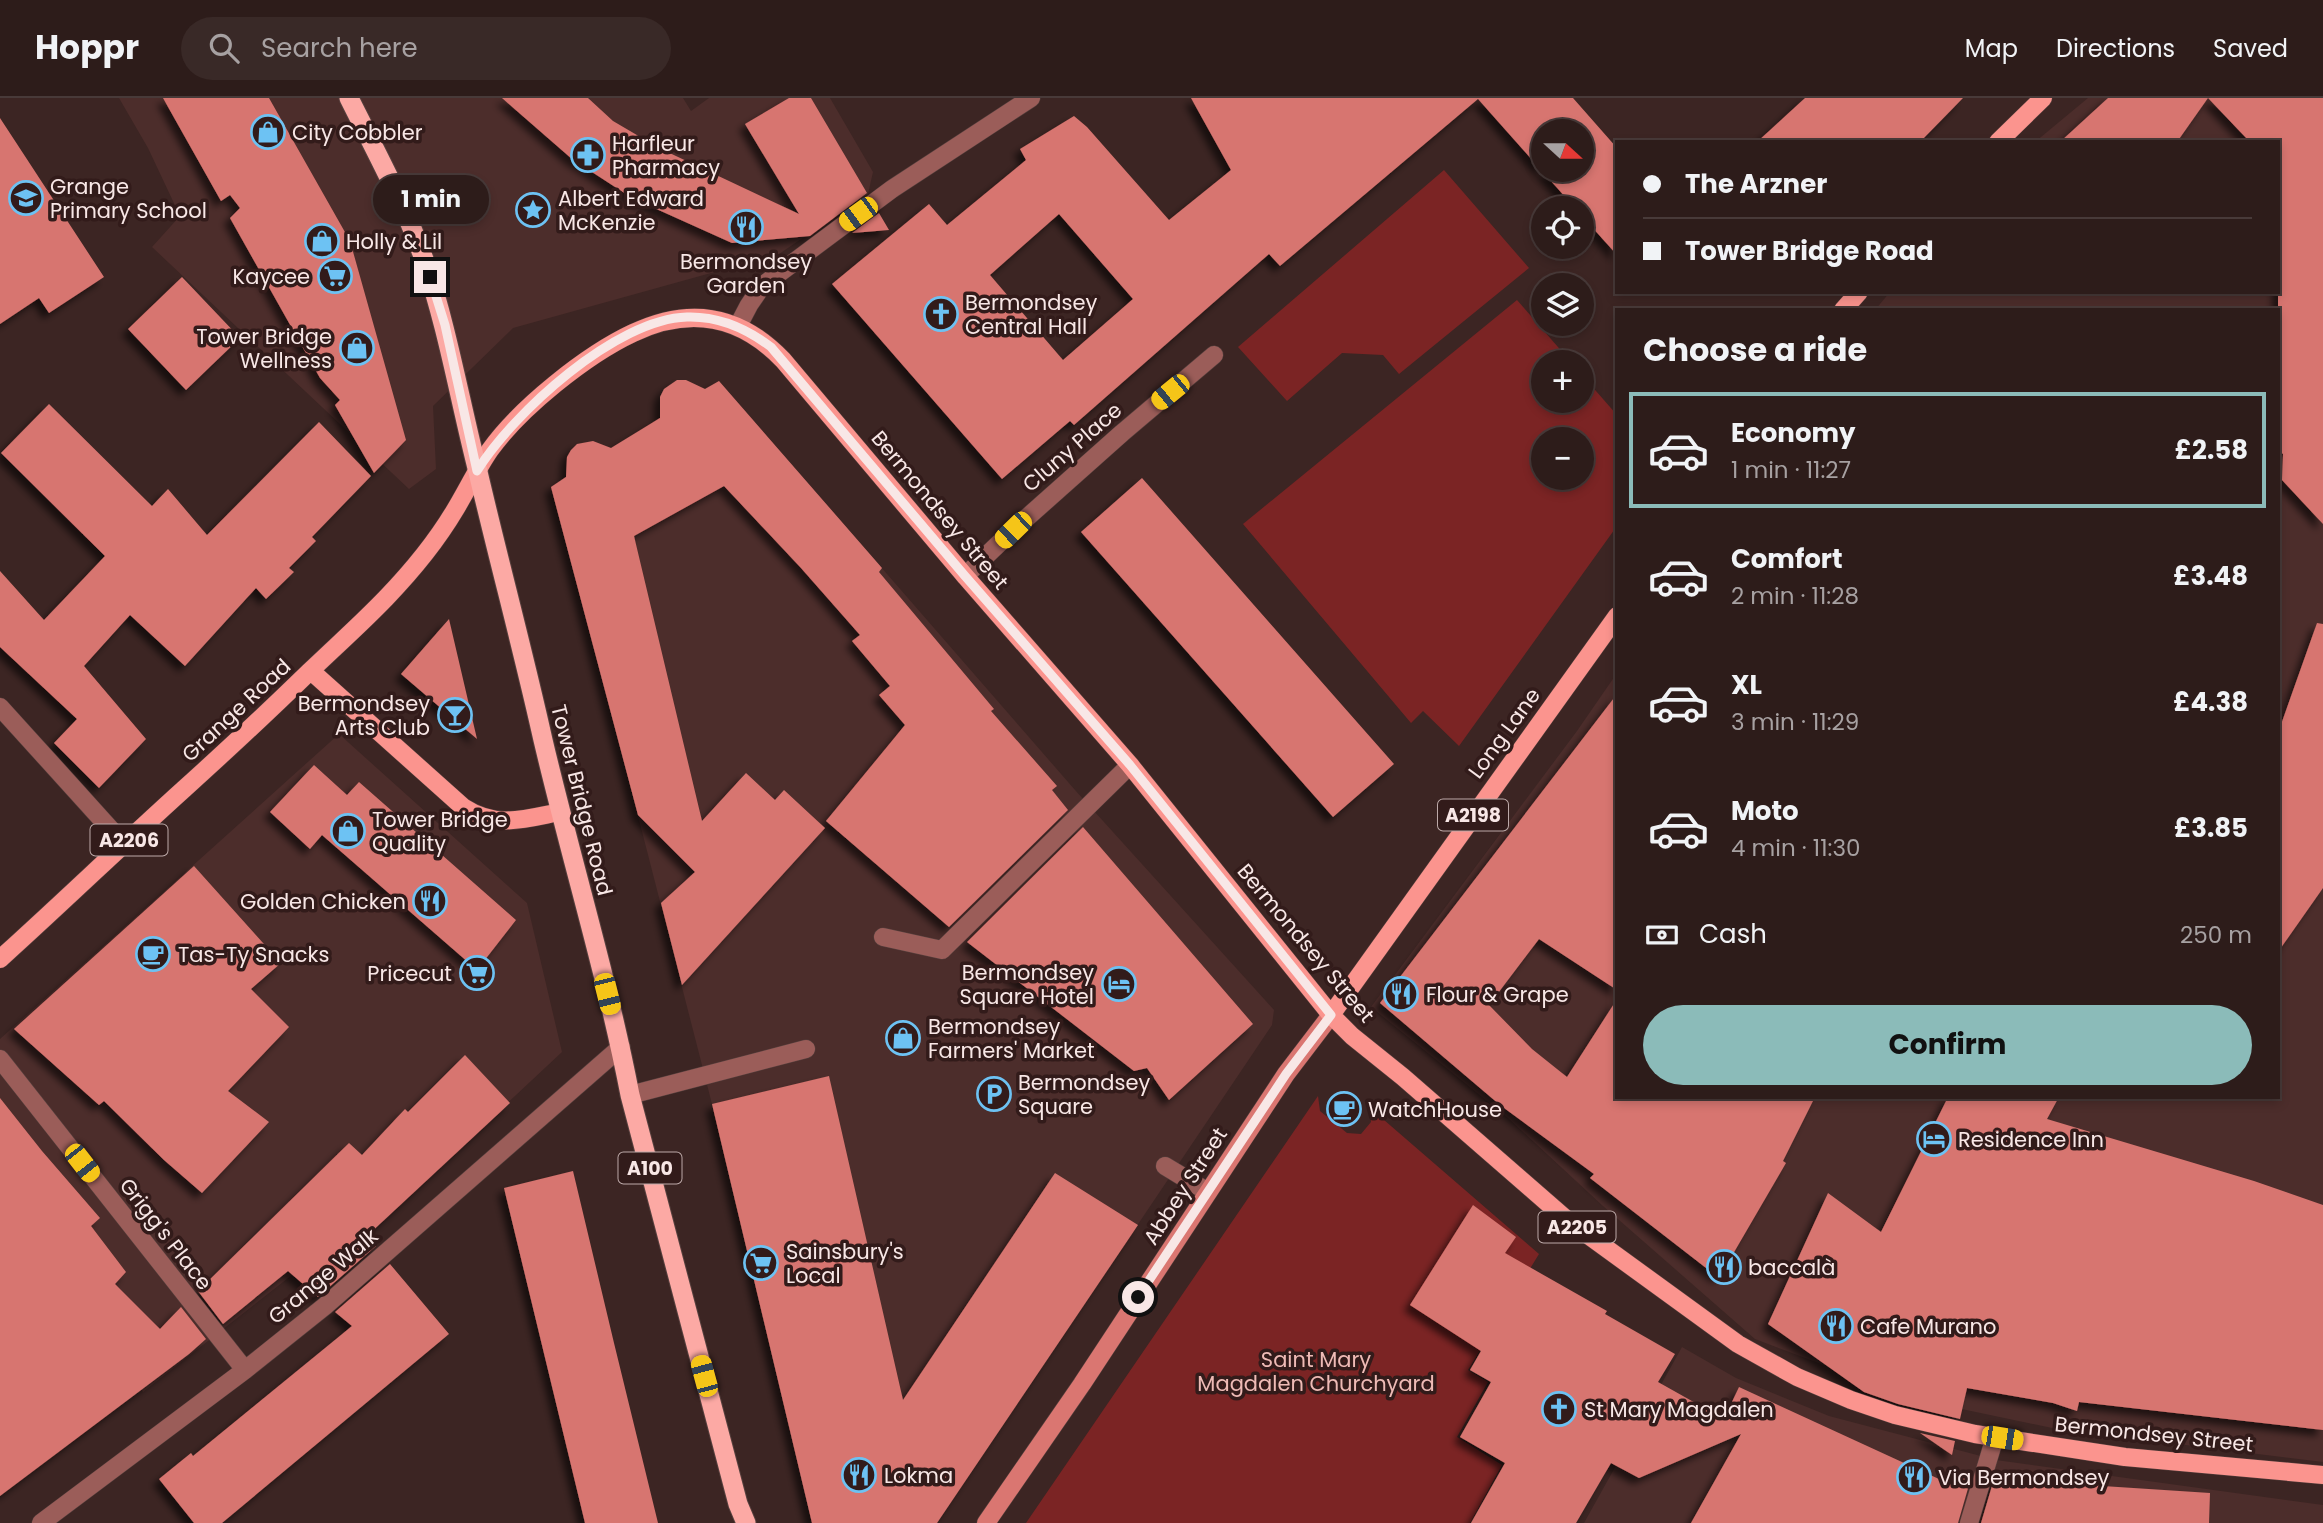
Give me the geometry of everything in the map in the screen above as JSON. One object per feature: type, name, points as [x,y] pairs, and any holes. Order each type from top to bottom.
[{"type":"highway","name":"Tower Bridge Road","points":[[349,98],[407,218],[445,325],[477,471],[513,610],[560,812],[621,1047],[630,1095],[738,1504],[746,1523]]},
{"type":"main road","points":[[2000,140],[2043,98]]},
{"type":"main road","points":[[1845,308],[1857,294]]},
{"type":"main road","name":"Bermondsey Street","points":[[477,471],[508,429],[541,397],[583,363],[624,338],[654,324],[684,317],[711,318],[738,326],[762,340],[783,360],[965,576],[1130,765],[1331,1015],[1544,1201],[1747,1349],[1797,1377],[1851,1400],[1895,1415],[1995,1437],[2124,1457],[2323,1475]]},
{"type":"main road","name":"Grange Road","points":[[0,959],[259,721],[388,596],[428,550],[477,471]]},
{"type":"main road","name":"Long Lane","points":[[1331,1015],[1615,619]]},
{"type":"main road","points":[[311,671],[464,807],[479,817],[516,821],[560,812]]},
{"type":"main road","name":"Abbey Street","points":[[986,1523],[1082,1384],[1286,1074],[1331,1015]]},
{"type":"street","points":[[738,326],[762,286],[892,189],[1031,98]]},
{"type":"street","name":"Cluny Place","points":[[965,576],[1102,450],[1214,355]]},
{"type":"street","points":[[5,712],[124,844]]},
{"type":"street","points":[[883,937],[942,950],[1130,765]]},
{"type":"street","name":"Grange Walk","points":[[41,1523],[245,1370],[325,1306],[621,1047]]},
{"type":"street","points":[[630,1095],[806,1049]]},
{"type":"street","name":"Grigg's Place","points":[[0,1059],[245,1370]]},
{"type":"street","points":[[1166,1166],[1208,1192]]},
{"type":"street","points":[[1969,1523],[1995,1437]]},
{"type":"shaded area","points":[[119,98],[683,98],[691,111],[709,98],[830,98],[873,172],[868,194],[779,254],[513,328],[433,406],[436,469],[409,489],[152,247],[180,216],[148,148]]},
{"type":"shaded area","points":[[2088,98],[2323,98],[2323,1462],[2057,1429],[1914,1399],[1755,1339],[1603,1206],[1508,1118],[1371,1007],[1615,676],[1615,1099],[2280,1099],[2280,308],[1877,308],[1888,294],[2280,294],[2280,140],[2037,140]]},
{"type":"shaded area","points":[[719,381],[1075,790],[1274,1010],[1272,1025],[937,1523],[812,1523],[712,1104],[551,487]]},
{"type":"shaded area","points":[[339,734],[527,903],[562,1052],[309,1289],[292,1275],[143,1392],[74,1304],[0,1368],[0,1039]]},
{"type":"shaded area","points":[[1682,1347],[1736,1378],[1829,1416],[1996,1460],[2323,1505],[2323,1523],[1584,1523]]},
{"type":"green space","points":[[1444,170],[1529,268],[1399,374],[1383,355],[1342,353],[1287,401],[1238,347]]},
{"type":"green space","points":[[1517,300],[1531,316],[1531,336],[1548,336],[1561,350],[1531,350],[1531,413],[1594,413],[1594,389],[1615,413],[1615,529],[1459,746],[1423,711],[1411,723],[1243,524]]},
{"type":"green space","name":"Saint Mary Magdalen Churchyard","points":[[1318,1096],[1320,1111],[1347,1133],[1361,1134],[1371,1122],[1369,1107],[1539,1254],[1468,1370],[1488,1382],[1457,1437],[1502,1465],[1470,1523],[1026,1523]]},
{"type":"building","points":[[163,98],[269,98],[350,241],[406,440],[374,473],[335,405],[340,400],[320,378],[230,218],[240,208],[230,195],[221,201]]},
{"type":"building","points":[[502,98],[588,98],[613,121],[659,148],[799,214],[745,124],[789,98],[811,98],[867,193],[810,236],[732,243],[632,198],[572,159]]},
{"type":"building","points":[[1191,98],[1573,98],[1591,119],[1531,119],[1531,159],[1478,99],[1280,266],[1269,254],[1074,425],[1070,421],[1002,479],[832,284],[929,204],[947,225],[1026,160],[1020,149],[1074,116],[1087,127],[1169,220],[1231,170]],"holes":[[[1059,214],[1133,299],[1063,360],[990,275]]]},
{"type":"building","points":[[1805,98],[1963,98],[1922,140],[1759,140]]},
{"type":"building","points":[[2108,98],[2208,98],[2178,140],[2062,140]]},
{"type":"building","points":[[2208,98],[2323,98],[2323,524],[2282,480],[2278,308],[2280,140],[2248,140]]},
{"type":"building","name":"Grange Primary School","points":[[0,118],[104,277],[49,313],[39,298],[0,324]]},
{"type":"building","points":[[1594,122],[1615,146],[1615,253],[1594,229],[1594,196],[1564,196],[1552,182],[1594,182]]},
{"type":"building","points":[[879,213],[889,230],[852,233]]},
{"type":"building","points":[[182,277],[240,338],[186,390],[128,329]]},
{"type":"building","points":[[677,380],[686,380],[705,389],[719,381],[882,568],[879,572],[994,709],[991,711],[1057,786],[1052,790],[1068,810],[949,927],[826,821],[905,725],[879,695],[890,686],[852,641],[860,635],[724,486],[634,536],[702,821],[746,773],[775,800],[784,790],[825,828],[682,985],[661,903],[695,872],[638,815],[551,487],[566,477],[567,457],[577,444],[593,441],[611,448],[660,418],[660,397],[664,389]]},
{"type":"building","points":[[49,404],[152,506],[168,489],[207,535],[319,422],[371,476],[312,537],[316,541],[289,568],[294,572],[266,599],[256,588],[185,666],[130,615],[84,666],[146,739],[99,788],[54,743],[77,719],[0,647],[0,571],[44,620],[105,556],[1,453]]},
{"type":"building","points":[[1142,478],[1394,764],[1333,817],[1081,532]]},
{"type":"building","points":[[449,619],[477,739],[401,674]]},
{"type":"building","points":[[2317,623],[2323,624],[2323,888],[2280,949],[2280,727]]},
{"type":"building","points":[[1615,697],[1615,989],[1539,939],[1489,1005],[1532,1049],[1567,1077],[1615,1002],[1615,1099],[1814,1099],[1783,1161],[1786,1163],[1719,1278],[1590,1178],[1594,1174],[1500,1105],[1380,1003]]},
{"type":"building","points":[[314,765],[347,795],[359,782],[516,920],[477,970],[322,835],[310,849],[270,812]]},
{"type":"building","name":"Bermondsey Square Hotel","points":[[1083,827],[1253,1024],[1169,1100],[1147,1068],[1134,1071],[967,942]]},
{"type":"building","points":[[194,866],[281,963],[251,989],[289,1027],[228,1091],[269,1122],[202,1193],[104,1101],[99,1105],[14,1029]]},
{"type":"building","points":[[465,1055],[510,1103],[367,1236],[376,1246],[318,1297],[288,1271],[223,1324],[198,1291],[349,1143],[362,1155],[405,1109],[408,1112]]},
{"type":"building","points":[[829,1076],[903,1400],[1055,1173],[1138,1225],[937,1523],[812,1523],[712,1104]]},
{"type":"building","points":[[0,1098],[100,1218],[91,1226],[126,1272],[115,1284],[160,1329],[181,1307],[206,1339],[0,1496]]},
{"type":"building","points":[[1947,1099],[2058,1099],[2047,1119],[2254,1181],[2323,1205],[2323,1430],[2079,1402],[2077,1411],[2053,1403],[1967,1388],[1960,1419],[1898,1404],[1864,1392],[1768,1324],[1828,1193],[1881,1232]]},
{"type":"building","points":[[573,1171],[658,1523],[585,1523],[504,1188]]},
{"type":"building","points":[[1473,1205],[1516,1237],[1505,1253],[1607,1311],[1605,1314],[1675,1354],[1658,1382],[1724,1419],[1739,1387],[1952,1485],[1956,1477],[1971,1478],[1958,1523],[1691,1523],[1741,1434],[1639,1478],[1611,1463],[1576,1523],[1471,1523],[1505,1463],[1460,1437],[1491,1382],[1470,1370],[1481,1351],[1410,1305]]},
{"type":"building","points":[[390,1264],[449,1334],[222,1523],[194,1523],[159,1479],[191,1453],[193,1456],[352,1326],[335,1312]]},
{"type":"building","points":[[1920,1433],[1955,1441],[1952,1455]]},
{"type":"building","points":[[1994,1479],[2210,1493],[2209,1523],[1981,1523]]},
{"type":"place","name":"City Cobbler","points":[[268,132]]},
{"type":"place","name":"Harfleur Pharmacy","points":[[588,155]]},
{"type":"place","name":"Grange Primary School","points":[[26,198]]},
{"type":"place","name":"Albert Edward McKenzie","points":[[533,210]]},
{"type":"place","name":"Bermondsey Garden","points":[[746,227]]},
{"type":"place","name":"Holly & Lil","points":[[322,241]]},
{"type":"place","name":"Kaycee","points":[[335,276]]},
{"type":"place","name":"Bermondsey Central Hall","points":[[941,314]]},
{"type":"place","name":"Tower Bridge Wellness","points":[[357,348]]},
{"type":"place","name":"Bermondsey Arts Club","points":[[455,715]]},
{"type":"place","name":"Tower Bridge Quality","points":[[348,831]]},
{"type":"place","name":"Golden Chicken","points":[[430,901]]},
{"type":"place","name":"Tas-Ty Snacks","points":[[153,954]]},
{"type":"place","name":"Pricecut","points":[[477,973]]},
{"type":"place","name":"Bermondsey Square Hotel","points":[[1119,984]]},
{"type":"place","name":"Flour & Grape","points":[[1401,994]]},
{"type":"place","name":"Bermondsey Farmers' Market","points":[[903,1038]]},
{"type":"place","name":"Bermondsey Square","points":[[994,1094]]},
{"type":"place","name":"WatchHouse","points":[[1344,1109]]},
{"type":"place","name":"Residence Inn","points":[[1934,1139]]},
{"type":"place","name":"Sainsbury's Local","points":[[761,1263]]},
{"type":"place","name":"baccalà","points":[[1724,1267]]},
{"type":"place","name":"Cafe Murano","points":[[1836,1326]]},
{"type":"place","name":"St Mary Magdalen","points":[[1559,1409]]},
{"type":"place","name":"Lokma","points":[[859,1475]]},
{"type":"place","name":"Via Bermondsey","points":[[1914,1477]]},
{"type":"route","points":[[430,277],[445,325],[477,471],[508,429],[558,382],[607,347],[654,324],[684,317],[711,318],[738,326],[771,347],[1130,765],[1331,1015],[1286,1074],[1138,1297]]}]
